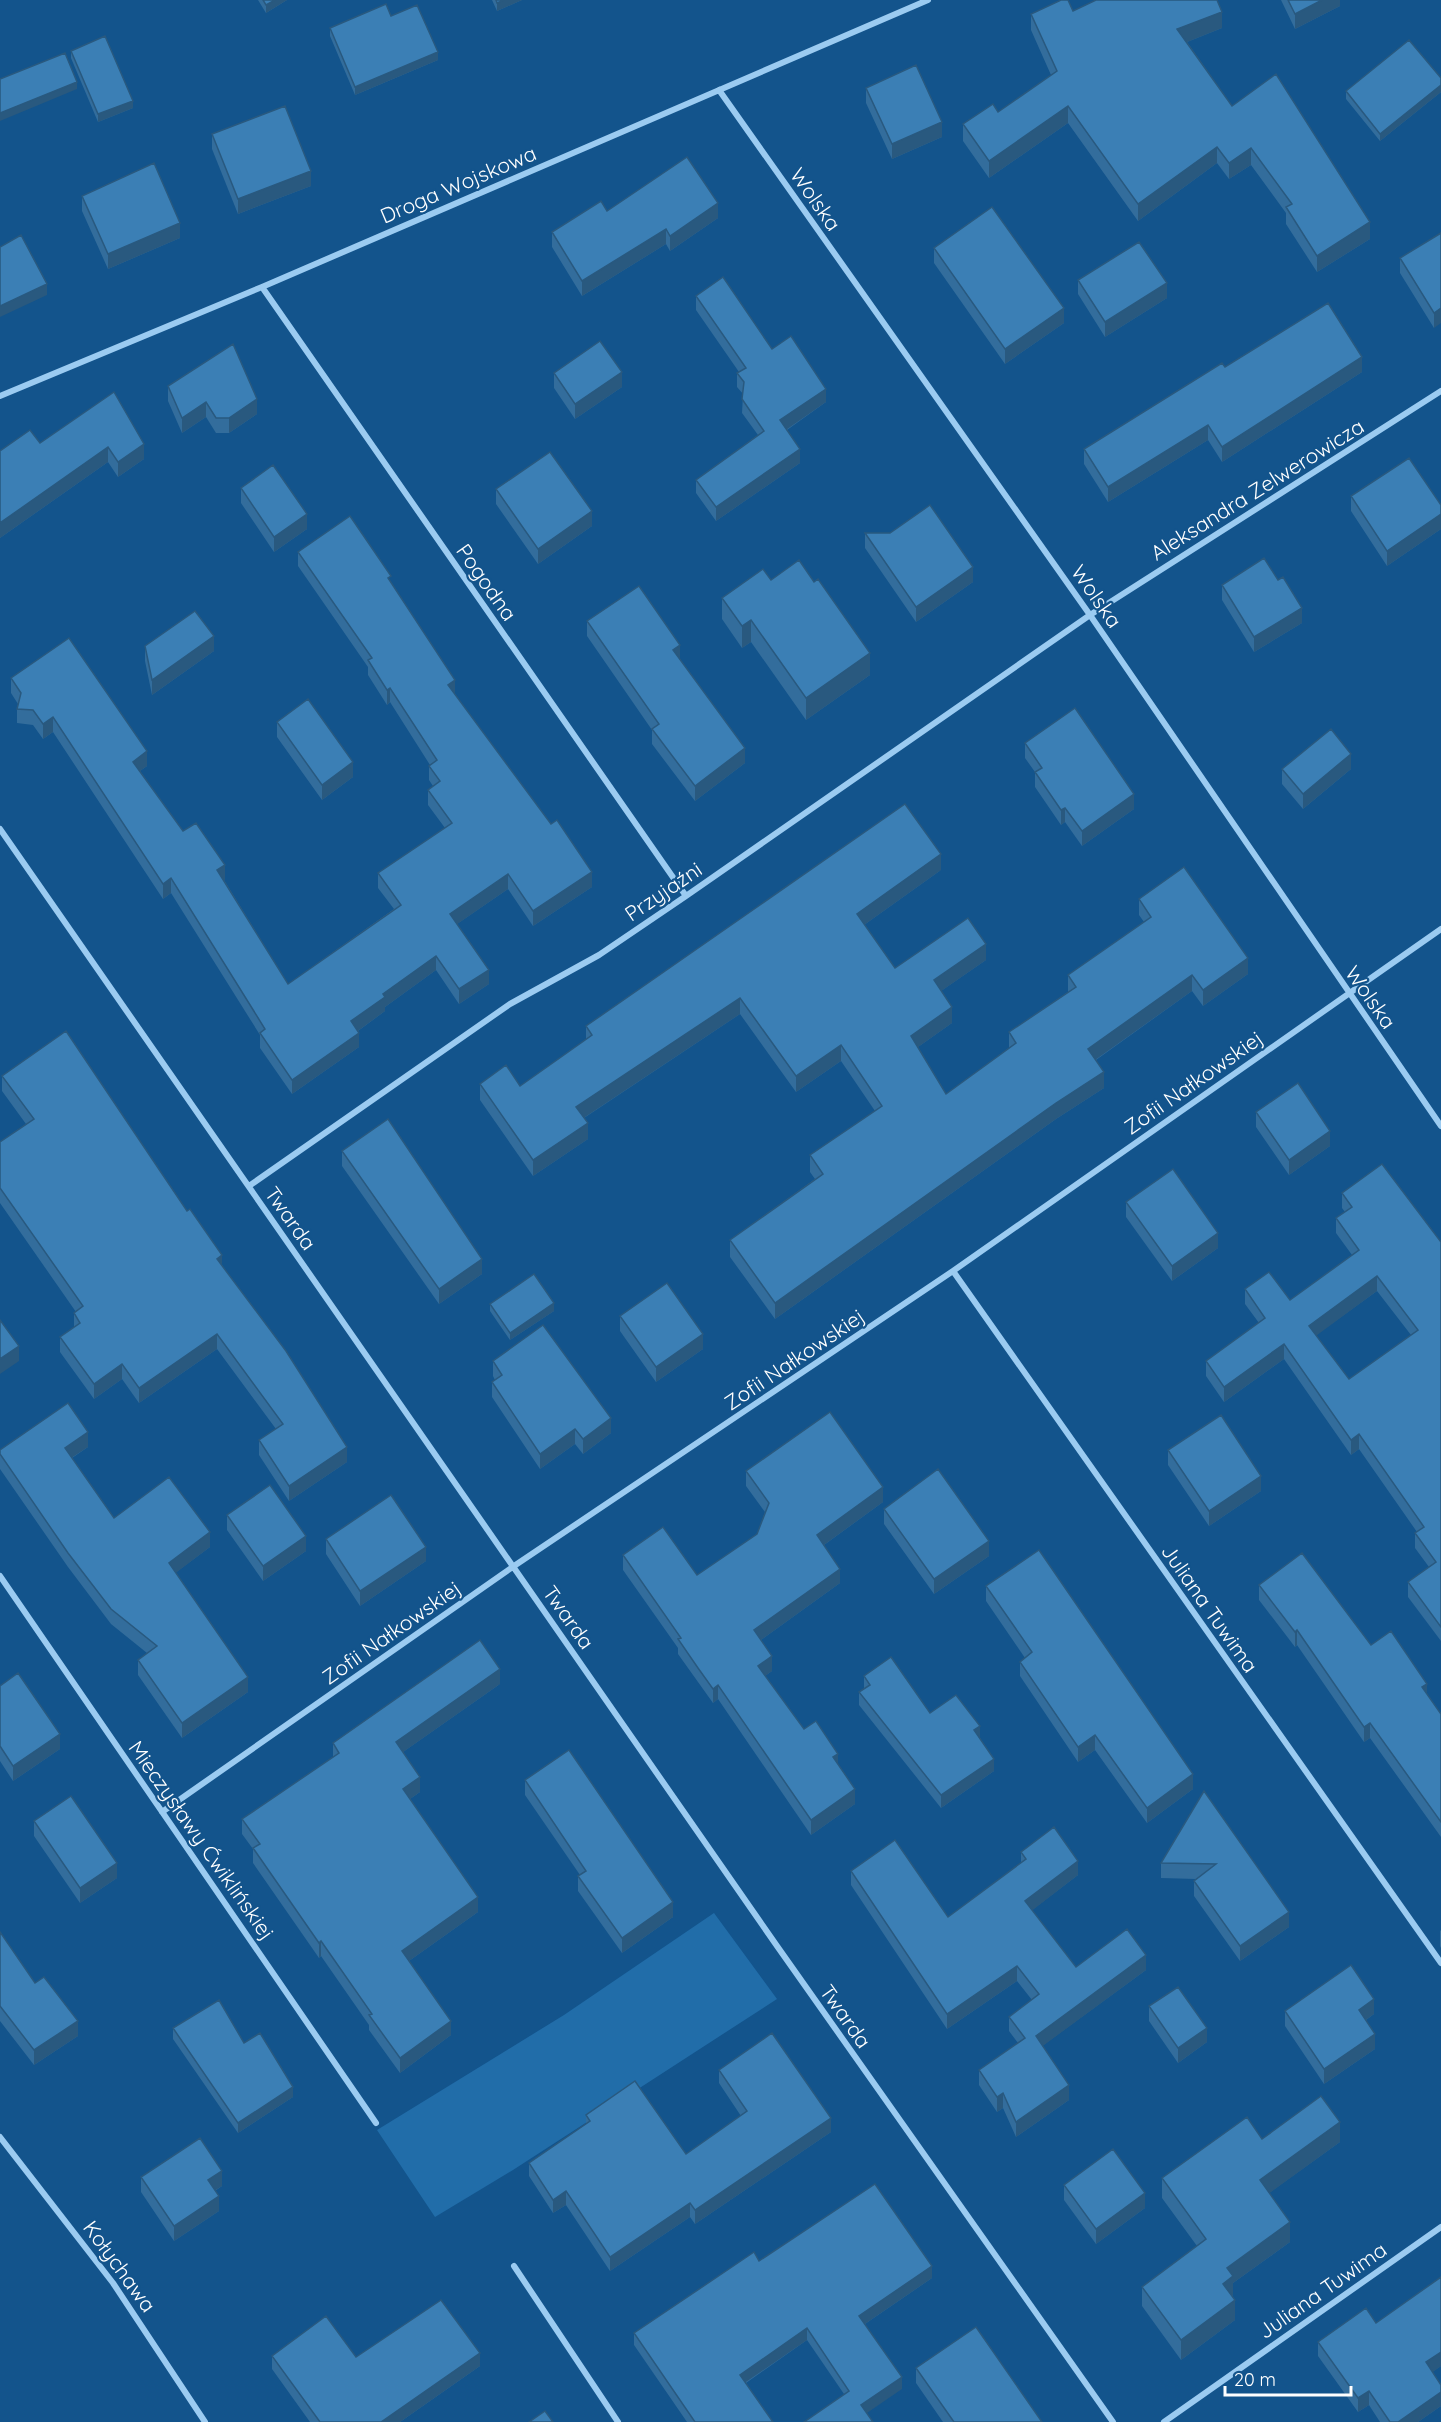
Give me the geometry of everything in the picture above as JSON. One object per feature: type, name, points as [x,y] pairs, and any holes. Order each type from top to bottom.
[{"type":"street","name":"Droga Wojskowa","points":[[0,396],[262,287],[928,0]]},
{"type":"street","name":"Wolska","points":[[719,90],[1090,615],[1441,1126]]},
{"type":"street","name":"Pogodna","points":[[262,287],[686,896]]},
{"type":"street","name":"Aleksandra Zelwerowicza","points":[[1090,615],[1441,391]]},
{"type":"street","name":"Przyjaźni","points":[[249,1186],[510,1004],[599,955],[686,896],[1090,615]]},
{"type":"street","name":"Twarda","points":[[0,829],[777,1946],[1113,2422]]},
{"type":"street","name":"Zofii Nałkowskiej","points":[[162,1812],[514,1566],[953,1272],[1441,929]]},
{"type":"street","name":"Juliana Tuwima","points":[[953,1272],[1441,1963]]},
{"type":"street","name":"Mieczysławy Ćwiklińskiej","points":[[0,1576],[376,2123]]},
{"type":"street","name":"Kołychawa","points":[[0,2136],[113,2283],[205,2422]]},
{"type":"street","name":"Juliana Tuwima","points":[[1164,2422],[1441,2227]]},
{"type":"street","points":[[514,2266],[618,2422]]},
{"type":"shaded area","points":[[714,1913],[777,1999],[513,2170],[435,2217],[377,2130],[564,2015]]},
{"type":"building","points":[[263,0],[275,0],[266,5]]},
{"type":"building","points":[[1061,0],[1068,0],[1073,11],[1096,0],[1217,0],[1222,12],[1177,29],[1232,106],[1276,74],[1370,222],[1317,256],[1286,207],[1292,204],[1251,148],[1229,163],[1217,147],[1138,204],[1068,106],[989,161],[963,124],[993,104],[998,112],[1057,71],[1031,14]]},
{"type":"building","points":[[1288,0],[1322,0],[1295,14]]},
{"type":"building","points":[[386,4],[391,16],[417,5],[438,52],[355,87],[330,28]]},
{"type":"building","points":[[105,36],[133,101],[98,114],[71,51]]},
{"type":"building","points":[[1409,40],[1441,78],[1441,85],[1380,134],[1346,91]]},
{"type":"building","points":[[65,53],[77,82],[0,113],[0,79]]},
{"type":"building","points":[[916,65],[942,122],[892,144],[866,88]]},
{"type":"building","points":[[285,106],[311,171],[238,199],[212,134]]},
{"type":"building","points":[[687,157],[718,203],[670,236],[666,229],[582,281],[552,232],[601,201],[607,211]]},
{"type":"building","points":[[154,163],[180,223],[108,254],[82,196]]},
{"type":"building","points":[[992,207],[1064,308],[1005,349],[934,248]]},
{"type":"building","points":[[1441,233],[1441,308],[1434,313],[1400,258]]},
{"type":"building","points":[[21,235],[47,284],[0,306],[0,247]]},
{"type":"building","points":[[1139,242],[1167,283],[1105,322],[1078,280]]},
{"type":"building","points":[[723,277],[772,349],[791,336],[826,389],[780,420],[800,449],[716,507],[696,480],[764,431],[742,399],[744,382],[737,373],[746,368],[696,296]]},
{"type":"building","points":[[1328,303],[1362,357],[1222,447],[1208,425],[1108,487],[1084,449],[1222,363],[1225,367]]},
{"type":"building","points":[[600,341],[622,372],[575,404],[554,373]]},
{"type":"building","points":[[233,344],[257,399],[229,418],[216,418],[206,402],[182,418],[168,386]]},
{"type":"building","points":[[114,392],[144,444],[118,462],[108,447],[0,523],[0,451],[30,430],[40,443]]},
{"type":"building","points":[[550,452],[592,511],[538,549],[496,489]]},
{"type":"building","points":[[1409,458],[1441,505],[1441,514],[1387,551],[1351,496]]},
{"type":"building","points":[[273,465],[307,514],[274,537],[241,488]]},
{"type":"building","points":[[930,505],[973,567],[916,607],[865,533],[890,533]]},
{"type":"building","points":[[350,516],[391,576],[388,578],[455,680],[448,685],[551,824],[557,820],[592,872],[533,911],[508,874],[450,914],[489,970],[459,989],[436,956],[383,994],[385,997],[351,1021],[359,1033],[292,1080],[260,1033],[265,1029],[171,878],[163,884],[53,717],[43,724],[33,710],[17,709],[21,693],[11,678],[69,638],[147,751],[133,762],[183,831],[196,823],[225,865],[217,870],[288,984],[401,905],[378,873],[452,823],[428,790],[440,781],[429,766],[437,760],[390,688],[387,690],[368,660],[372,658],[298,552]]},
{"type":"building","points":[[1264,558],[1278,580],[1283,577],[1302,608],[1254,637],[1222,585]]},
{"type":"building","points":[[799,560],[814,582],[818,579],[870,653],[806,698],[751,620],[742,626],[722,598],[763,569],[771,580]]},
{"type":"building","points":[[639,586],[680,645],[673,650],[745,748],[695,786],[652,729],[659,724],[587,621]]},
{"type":"building","points":[[195,611],[214,636],[152,680],[145,646]]},
{"type":"building","points":[[308,699],[353,762],[322,785],[277,722]]},
{"type":"building","points":[[1075,708],[1134,794],[1082,831],[1065,808],[1061,810],[1035,772],[1042,768],[1025,743]]},
{"type":"building","points":[[1331,729],[1351,754],[1303,794],[1282,769]]},
{"type":"building","points":[[905,804],[941,854],[857,914],[895,968],[968,918],[986,944],[934,980],[952,1007],[911,1036],[946,1094],[1016,1043],[1009,1032],[1076,987],[1068,975],[1151,917],[1139,899],[1184,867],[1248,958],[1203,990],[1192,975],[1088,1049],[1104,1072],[1056,1103],[775,1303],[730,1240],[823,1174],[810,1155],[882,1106],[841,1045],[796,1076],[740,998],[576,1107],[588,1123],[533,1160],[480,1084],[506,1065],[520,1086],[592,1035],[586,1026]]},
{"type":"building","points":[[66,1031],[187,1211],[190,1209],[222,1255],[217,1259],[286,1351],[347,1447],[289,1486],[259,1440],[283,1424],[217,1334],[139,1388],[122,1364],[94,1384],[60,1337],[80,1323],[74,1313],[83,1306],[0,1188],[0,1142],[34,1119],[2,1076]]},
{"type":"building","points":[[1298,1083],[1330,1131],[1289,1160],[1256,1112]]},
{"type":"building","points":[[388,1119],[482,1259],[439,1289],[342,1151]]},
{"type":"building","points":[[1382,1164],[1441,1242],[1441,1627],[1408,1582],[1436,1562],[1415,1533],[1424,1527],[1359,1434],[1351,1440],[1284,1344],[1224,1387],[1206,1361],[1265,1318],[1245,1289],[1269,1272],[1290,1300],[1359,1250],[1336,1218],[1352,1207],[1342,1193]],"holes":[[[1377,1276],[1418,1330],[1349,1379],[1309,1326]]]},
{"type":"building","points":[[1173,1169],[1218,1233],[1172,1266],[1126,1202]]},
{"type":"building","points":[[534,1274],[554,1303],[510,1333],[490,1304]]},
{"type":"building","points":[[667,1283],[703,1334],[656,1367],[620,1316]]},
{"type":"building","points":[[0,1320],[19,1346],[0,1359]]},
{"type":"building","points":[[543,1325],[611,1418],[583,1439],[575,1429],[540,1454],[492,1382],[502,1375],[493,1361]]},
{"type":"building","points":[[68,1403],[88,1432],[65,1448],[114,1518],[169,1477],[210,1532],[169,1563],[248,1677],[182,1723],[138,1660],[157,1646],[111,1609],[68,1553],[0,1454],[0,1450]]},
{"type":"building","points":[[830,1412],[883,1487],[817,1535],[840,1569],[754,1630],[772,1656],[758,1666],[804,1729],[816,1721],[838,1754],[833,1757],[855,1789],[811,1820],[718,1685],[713,1689],[698,1668],[678,1639],[681,1638],[623,1555],[663,1527],[697,1575],[757,1534],[769,1503],[746,1471]]},
{"type":"building","points":[[1221,1415],[1261,1476],[1209,1511],[1168,1450]]},
{"type":"building","points":[[938,1469],[989,1541],[934,1579],[884,1509]]},
{"type":"building","points":[[270,1485],[306,1536],[263,1566],[227,1515]]},
{"type":"building","points":[[391,1495],[426,1547],[360,1591],[326,1539]]},
{"type":"building","points":[[1039,1550],[1193,1774],[1147,1808],[1095,1735],[1078,1747],[1020,1662],[1032,1652],[986,1586]]},
{"type":"building","points":[[1302,1553],[1371,1645],[1391,1631],[1427,1684],[1422,1687],[1441,1714],[1441,1822],[1370,1723],[1364,1727],[1297,1630],[1295,1632],[1259,1585]]},
{"type":"building","points":[[480,1640],[500,1669],[396,1742],[420,1777],[403,1789],[478,1897],[402,1951],[451,2021],[400,2058],[321,1941],[319,1943],[253,1848],[260,1844],[242,1819],[339,1753],[333,1743]]},
{"type":"building","points":[[891,1657],[930,1713],[956,1695],[980,1726],[974,1730],[994,1759],[941,1795],[859,1692],[870,1685],[864,1676]]},
{"type":"building","points":[[18,1673],[60,1734],[13,1766],[0,1746],[0,1686]]},
{"type":"building","points":[[569,1750],[673,1902],[622,1938],[578,1876],[586,1871],[525,1780]]},
{"type":"building","points":[[1204,1791],[1289,1912],[1240,1946],[1194,1881],[1216,1864],[1161,1863]]},
{"type":"building","points":[[71,1796],[117,1863],[80,1888],[34,1821]]},
{"type":"building","points":[[1054,1827],[1078,1861],[1025,1901],[1076,1967],[1127,1929],[1146,1955],[1036,2036],[1069,2085],[1016,2122],[1003,2093],[997,2097],[979,2070],[1025,2038],[1009,2017],[1039,1994],[1017,1966],[947,2014],[851,1871],[895,1840],[948,1917],[1026,1859],[1021,1852]]},
{"type":"building","points":[[0,1932],[35,1983],[44,1977],[78,2021],[34,2050],[0,2006]]},
{"type":"building","points":[[1351,1965],[1374,1999],[1359,2010],[1375,2034],[1324,2069],[1285,2011]]},
{"type":"building","points":[[1178,1987],[1207,2028],[1178,2048],[1149,2006]]},
{"type":"building","points":[[219,2000],[244,2043],[260,2033],[293,2087],[238,2123],[173,2028]]},
{"type":"building","points":[[772,2033],[831,2118],[695,2210],[690,2203],[610,2257],[566,2191],[553,2200],[529,2163],[590,2121],[586,2115],[635,2081],[686,2154],[747,2111],[719,2070]]},
{"type":"building","points":[[1321,2096],[1340,2122],[1260,2180],[1290,2222],[1227,2268],[1233,2276],[1223,2284],[1235,2300],[1181,2340],[1142,2287],[1206,2239],[1162,2178],[1247,2117],[1262,2139]]},
{"type":"building","points":[[200,2138],[222,2171],[208,2180],[219,2196],[174,2226],[141,2177]]},
{"type":"building","points":[[1113,2149],[1145,2193],[1096,2229],[1064,2185]]},
{"type":"building","points":[[875,2184],[932,2266],[859,2316],[902,2377],[861,2405],[873,2422],[804,2422],[849,2391],[807,2328],[740,2375],[773,2422],[695,2422],[634,2333],[754,2252],[759,2261]]},
{"type":"building","points":[[1441,2277],[1441,2352],[1426,2362],[1441,2385],[1441,2392],[1398,2422],[1390,2422],[1369,2391],[1358,2398],[1318,2342],[1366,2308],[1376,2323]]},
{"type":"building","points":[[441,2300],[480,2353],[381,2422],[320,2422],[272,2356],[326,2316],[356,2357]]},
{"type":"building","points":[[976,2327],[1042,2422],[954,2422],[916,2368]]},
{"type":"building","points":[[545,2411],[553,2422],[529,2422]]}]
